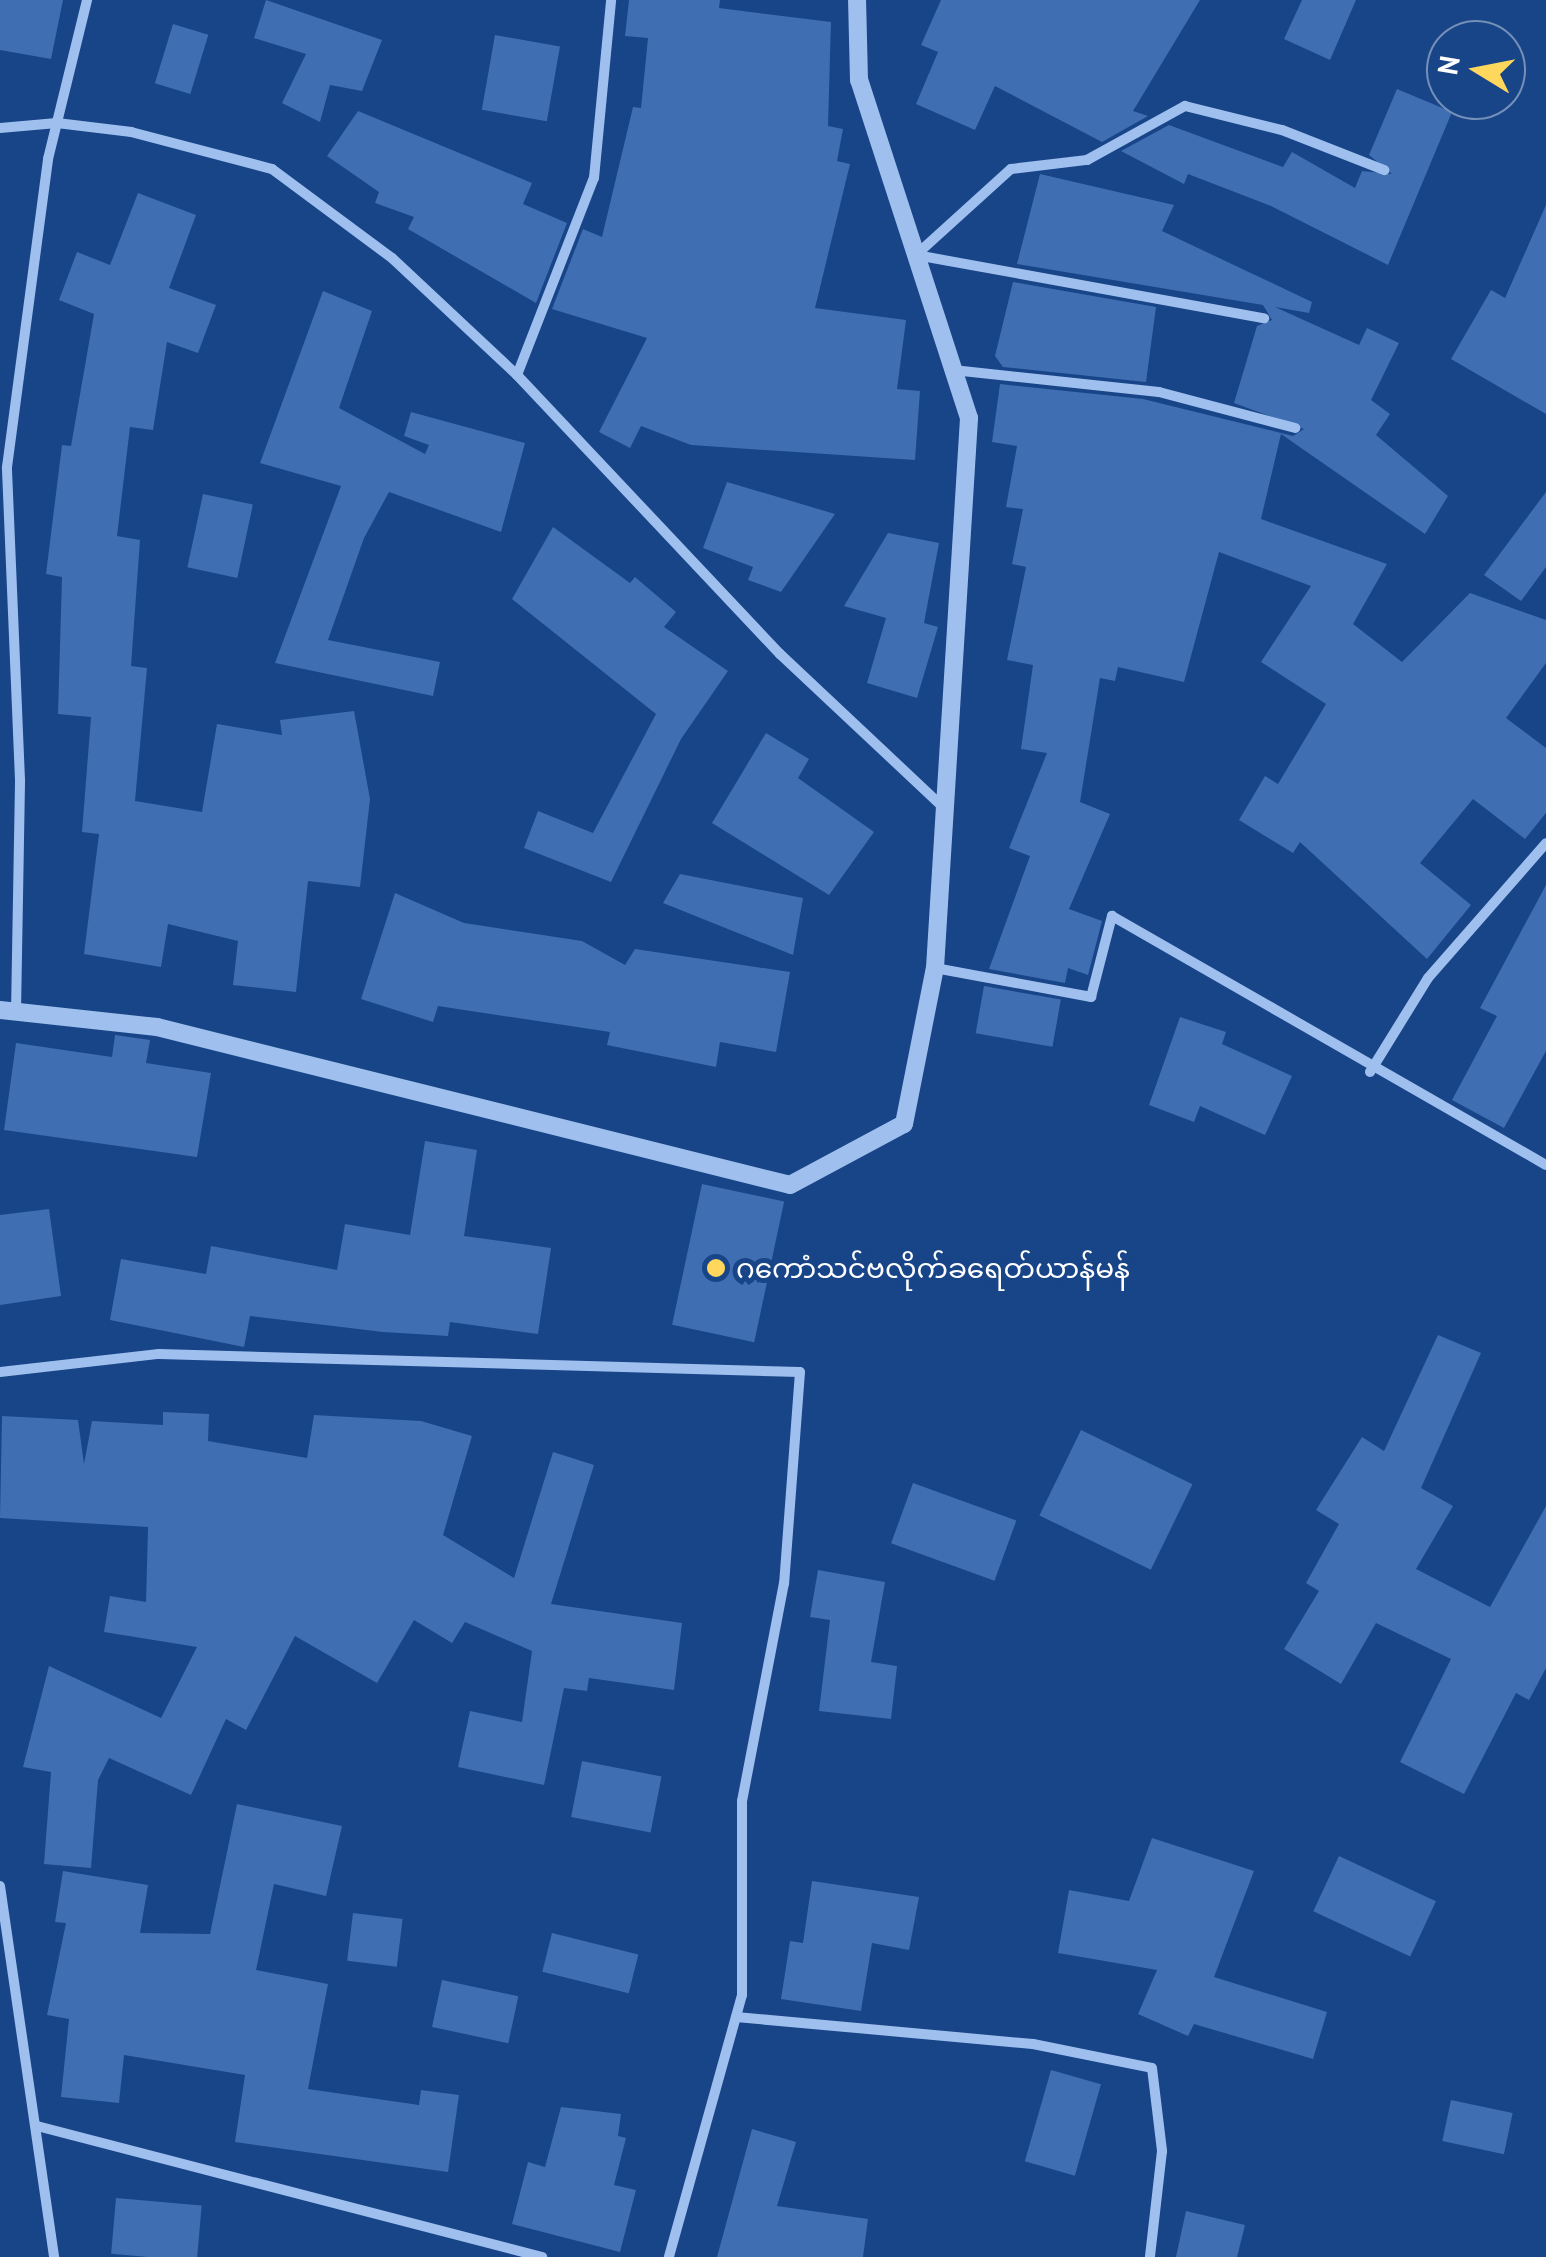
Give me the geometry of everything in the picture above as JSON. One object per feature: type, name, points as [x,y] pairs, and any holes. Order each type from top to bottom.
[{"type":"street","points":[[87,0],[57,123],[7,467],[20,780],[8,1012],[157,1026],[790,1185],[904,1124],[935,968],[969,418],[858,80],[857,0]]},
{"type":"street","points":[[517,375],[594,178],[611,0]]},
{"type":"street","points":[[916,255],[1012,169],[1087,160],[1184,106],[1282,130],[1384,170]]},
{"type":"street","points":[[0,128],[57,123],[272,169],[392,258],[517,375],[780,654],[945,808]]},
{"type":"street","points":[[916,255],[1264,318]]},
{"type":"street","points":[[953,370],[1160,392],[1295,428]]},
{"type":"street","points":[[1370,1072],[1428,978],[1546,842]]},
{"type":"street","points":[[935,968],[1092,997],[1112,916],[1302,1021],[1370,1072],[1546,1166]]},
{"type":"street","points":[[0,1372],[159,1354],[800,1372],[784,1583],[742,1801],[736,2017],[669,2257]]},
{"type":"street","points":[[0,1886],[54,2257]]},
{"type":"street","points":[[736,2017],[1032,2044],[1152,2068],[1162,2150],[1150,2257]]},
{"type":"street","points":[[37,2126],[542,2257]]},
{"type":"building","points":[[0,0],[63,0],[51,59],[0,50]]},
{"type":"building","points":[[266,0],[382,40],[362,91],[330,85],[320,122],[282,103],[306,54],[254,38]]},
{"type":"building","points":[[629,0],[720,0],[719,8],[831,22],[828,126],[843,129],[837,161],[850,164],[815,308],[906,320],[897,389],[920,391],[915,460],[691,445],[641,426],[630,448],[599,432],[647,338],[552,309],[583,229],[602,237],[633,107],[641,108],[648,38],[625,36]]},
{"type":"building","points":[[941,0],[1200,0],[1133,111],[1148,116],[1102,142],[995,86],[975,130],[916,104],[938,52],[921,45]]},
{"type":"building","points":[[1302,0],[1356,0],[1330,60],[1284,39]]},
{"type":"building","points":[[173,24],[208,35],[190,94],[155,83]]},
{"type":"building","points":[[495,35],[560,46],[547,121],[482,110]]},
{"type":"building","points":[[1397,89],[1426,101],[1426,120],[1449,120],[1388,265],[1271,206],[1188,174],[1184,184],[1121,151],[1169,125],[1283,167],[1292,152],[1355,188],[1362,171],[1392,174],[1369,155]]},
{"type":"building","points":[[358,111],[532,183],[523,204],[567,223],[536,303],[408,229],[414,217],[375,203],[379,192],[327,156]]},
{"type":"building","points":[[1040,174],[1174,205],[1162,231],[1312,302],[1309,313],[1275,307],[1359,345],[1367,328],[1399,343],[1371,400],[1390,414],[1376,435],[1448,496],[1425,534],[1281,434],[1261,519],[1387,564],[1353,624],[1402,662],[1470,593],[1546,620],[1546,663],[1506,718],[1546,748],[1546,813],[1525,839],[1473,799],[1420,863],[1471,905],[1427,959],[1300,842],[1293,853],[1239,820],[1265,776],[1278,784],[1326,704],[1261,662],[1311,586],[1219,552],[1184,682],[1118,667],[1115,681],[1100,678],[1080,802],[1110,814],[1069,909],[1102,921],[1088,975],[1068,968],[1065,983],[989,969],[1030,856],[1009,848],[1047,753],[1021,749],[1033,665],[1007,660],[1026,567],[1012,564],[1023,509],[1006,507],[1017,446],[992,442],[1000,384],[1143,399],[1293,436],[1304,429],[1234,403],[1257,326],[1272,320],[1263,305],[1017,264]]},
{"type":"building","points":[[138,193],[196,215],[169,288],[216,305],[198,353],[167,342],[153,430],[130,427],[117,536],[140,540],[131,666],[147,668],[135,801],[202,812],[217,724],[282,735],[280,720],[354,711],[370,799],[360,887],[308,881],[296,992],[233,985],[238,941],[168,924],[161,967],[84,954],[99,834],[82,832],[91,717],[58,714],[62,577],[46,574],[62,445],[71,446],[94,314],[59,300],[77,252],[110,265]]},
{"type":"building","points":[[1546,205],[1546,414],[1451,359],[1491,290],[1505,298]]},
{"type":"building","points":[[1013,282],[1156,307],[1146,382],[1003,367],[995,356]]},
{"type":"building","points":[[323,291],[372,311],[339,408],[425,454],[429,445],[404,436],[411,412],[525,443],[501,532],[389,492],[364,538],[328,640],[440,662],[433,696],[275,663],[341,486],[260,463]]},
{"type":"building","points":[[727,482],[835,514],[781,592],[748,580],[753,567],[703,548]]},
{"type":"building","points":[[1546,492],[1546,567],[1521,601],[1484,575]]},
{"type":"building","points":[[203,494],[253,505],[237,578],[187,567]]},
{"type":"building","points":[[553,527],[630,583],[635,577],[676,612],[664,627],[728,671],[681,739],[611,882],[524,848],[538,811],[593,833],[656,714],[512,599]]},
{"type":"building","points":[[888,533],[939,543],[924,623],[938,627],[917,698],[867,683],[886,618],[844,606]]},
{"type":"building","points":[[766,733],[809,759],[798,778],[874,832],[829,895],[712,823]]},
{"type":"building","points":[[680,874],[803,898],[793,955],[663,903]]},
{"type":"building","points":[[1546,885],[1546,1051],[1504,1128],[1452,1100],[1497,1016],[1480,1008]]},
{"type":"building","points":[[395,893],[464,923],[582,941],[625,965],[635,949],[790,972],[776,1052],[720,1042],[716,1067],[607,1045],[610,1032],[438,1006],[433,1022],[361,999]]},
{"type":"building","points":[[984,986],[1061,1000],[1052,1047],[976,1033]]},
{"type":"building","points":[[1180,1017],[1226,1032],[1222,1044],[1292,1076],[1265,1135],[1200,1106],[1194,1122],[1149,1105]]},
{"type":"building","points":[[115,1035],[150,1040],[146,1063],[211,1073],[197,1157],[4,1130],[16,1043],[112,1057]]},
{"type":"building","points":[[425,1141],[477,1150],[464,1236],[551,1248],[538,1334],[450,1322],[448,1336],[383,1332],[250,1316],[244,1347],[110,1320],[121,1259],[206,1274],[211,1246],[337,1270],[345,1224],[410,1235]]},
{"type":"building","points":[[702,1184],[784,1201],[754,1342],[672,1325]]},
{"type":"building","points":[[49,1209],[61,1296],[0,1305],[0,1215]]},
{"type":"building","points":[[1438,1335],[1481,1353],[1421,1488],[1453,1506],[1416,1569],[1490,1607],[1546,1506],[1546,1668],[1529,1700],[1516,1693],[1464,1794],[1400,1762],[1451,1659],[1376,1623],[1341,1684],[1284,1649],[1319,1591],[1306,1583],[1339,1524],[1316,1510],[1362,1437],[1384,1451]]},
{"type":"building","points":[[163,1412],[209,1414],[208,1441],[307,1458],[314,1415],[421,1421],[472,1436],[443,1535],[514,1578],[553,1452],[594,1465],[551,1604],[682,1623],[674,1690],[589,1678],[587,1691],[564,1688],[544,1785],[458,1767],[470,1711],[522,1722],[532,1651],[465,1622],[452,1643],[414,1620],[377,1683],[295,1636],[246,1730],[226,1719],[191,1795],[109,1758],[98,1780],[91,1868],[44,1864],[51,1772],[23,1767],[49,1666],[161,1718],[197,1647],[104,1632],[110,1596],[146,1602],[148,1527],[0,1518],[2,1416],[78,1420],[84,1464],[92,1421],[163,1425]]},
{"type":"building","points":[[1081,1430],[1192,1484],[1151,1570],[1039,1515]]},
{"type":"building","points":[[913,1483],[1016,1521],[994,1581],[891,1543]]},
{"type":"building","points":[[818,1570],[885,1582],[871,1662],[897,1666],[891,1719],[819,1711],[830,1620],[810,1617]]},
{"type":"building","points":[[582,1761],[662,1776],[651,1832],[571,1817]]},
{"type":"building","points":[[237,1804],[342,1826],[326,1896],[274,1884],[256,1970],[328,1984],[308,2089],[419,2105],[421,2090],[459,2095],[448,2172],[235,2142],[245,2075],[124,2055],[119,2103],[61,2097],[69,2019],[47,2015],[66,1923],[55,1922],[63,1871],[148,1885],[140,1933],[210,1934]]},
{"type":"building","points":[[1152,1838],[1254,1871],[1214,1977],[1327,2012],[1313,2059],[1194,2024],[1188,2036],[1138,2014],[1157,1970],[1058,1953],[1069,1890],[1129,1901]]},
{"type":"building","points":[[1339,1856],[1436,1901],[1410,1957],[1313,1911]]},
{"type":"building","points":[[812,1881],[919,1897],[909,1950],[872,1943],[861,2011],[781,1999],[790,1941],[803,1943]]},
{"type":"building","points":[[353,1913],[403,1919],[397,1967],[347,1961]]},
{"type":"building","points":[[552,1933],[638,1955],[629,1993],[542,1972]]},
{"type":"building","points":[[442,1980],[518,1996],[508,2043],[432,2027]]},
{"type":"building","points":[[1051,2070],[1101,2084],[1075,2176],[1025,2161]]},
{"type":"building","points":[[1451,2100],[1513,2113],[1504,2154],[1442,2141]]},
{"type":"building","points":[[561,2107],[621,2114],[618,2136],[626,2138],[614,2185],[636,2190],[620,2252],[512,2224],[528,2162],[545,2167]]},
{"type":"building","points":[[752,2129],[796,2142],[777,2206],[868,2219],[863,2257],[717,2257]]},
{"type":"building","points":[[116,2198],[202,2205],[197,2257],[111,2254]]},
{"type":"building","points":[[1186,2211],[1245,2225],[1237,2257],[1176,2257]]},
{"type":"place","name":"ဂကောံသင်ဗလိုက်ခရေတ်ယာန်မန်","points":[[716,1268]]}]
